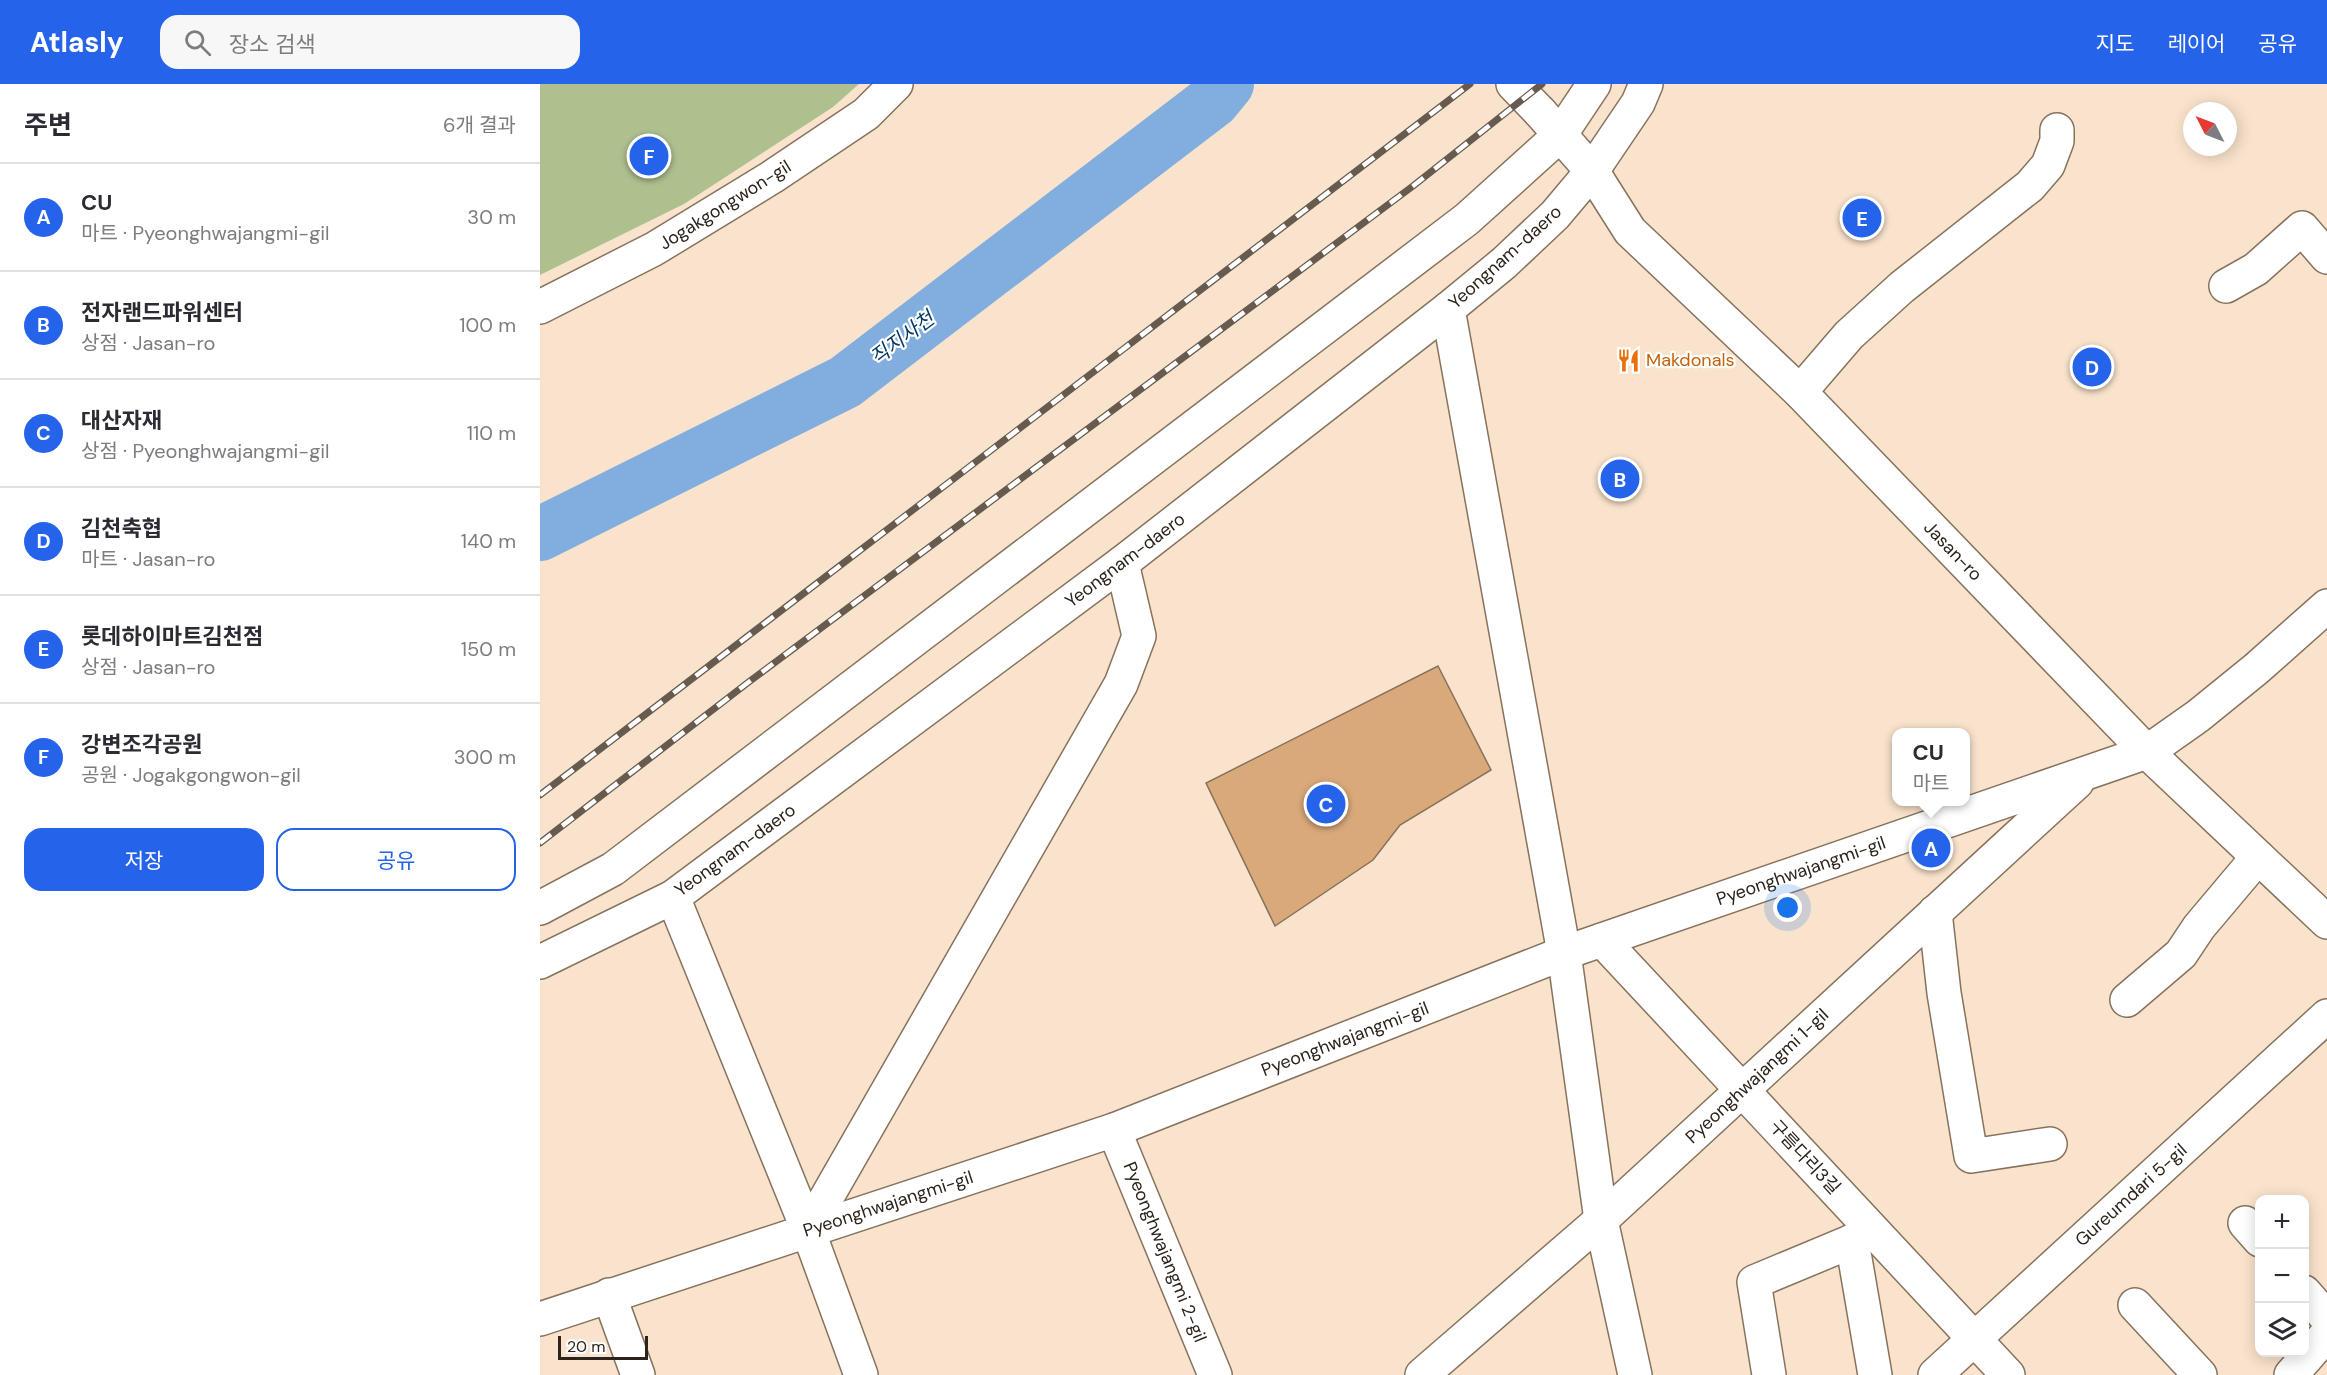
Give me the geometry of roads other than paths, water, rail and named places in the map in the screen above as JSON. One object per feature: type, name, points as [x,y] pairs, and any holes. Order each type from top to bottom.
[{"type":"street","name":"Jogakgongwon-gil","points":[[540,307],[654,249],[772,177],[866,114],[896,84]]},
{"type":"street","points":[[866,114],[918,84]]},
{"type":"street","name":"Jasan-ro","points":[[1513,84],[1592,171],[1630,231],[1800,392],[2147,752],[2327,922]]},
{"type":"street","points":[[540,909],[613,869],[1457,226],[1550,124],[1594,84]]},
{"type":"street","name":"Yeongnam-daero","points":[[540,962],[673,897],[1122,563],[1448,309],[1504,263],[1546,223],[1592,171],[1638,104],[1646,84]]},
{"type":"street","points":[[1800,392],[1849,336],[1902,287],[2030,186],[2048,165],[2057,141],[2057,130]]},
{"type":"street","points":[[2226,286],[2256,269],[2302,228],[2327,257]]},
{"type":"street","points":[[1448,309],[1564,953],[1601,1220],[1635,1375]]},
{"type":"street","points":[[808,1230],[1121,684],[1139,636],[1122,563]]},
{"type":"street","name":"Pyeonghwajangmi-gil","points":[[540,1319],[1114,1130],[1564,953],[2147,752],[2198,716],[2256,669],[2327,606]]},
{"type":"street","name":"Pyeonghwajangmi 1-gil","points":[[1422,1375],[1601,1220],[2087,772]]},
{"type":"street","points":[[2127,1000],[2181,954],[2199,927],[2258,857]]},
{"type":"street","points":[[673,897],[808,1230],[861,1375]]},
{"type":"street","points":[[1935,912],[1945,1005],[1971,1156],[2050,1144]]},
{"type":"street","name":"구름다리3길","points":[[1602,940],[1742,1090],[1863,1237],[1974,1339],[2008,1375]]},
{"type":"street","name":"Gureumdari 5-gil","points":[[1935,1375],[2327,1016]]},
{"type":"street","name":"Pyeonghwajangmi 2-gil","points":[[1114,1130],[1215,1375]]},
{"type":"street","points":[[1769,1375],[1754,1282],[1863,1237],[1875,1375]]},
{"type":"street","points":[[609,1295],[638,1375]]},
{"type":"street","points":[[2309,1298],[2327,1318]]},
{"type":"street","points":[[2135,1305],[2200,1375]]},
{"type":"street","points":[[2291,1375],[2327,1334]]},
{"type":"waterway","name":"직지사천","points":[[540,534],[845,382],[1213,101],[1227,84]]},
{"type":"railway","points":[[540,795],[1470,84]]},
{"type":"railway","points":[[540,843],[750,681],[1413,186],[1542,84]]},
{"type":"place","name":"강변조각공원","points":[[649,156]]},
{"type":"place","name":"롯데하이마트김천점","points":[[1862,218]]},
{"type":"place","name":"Makdonals","points":[[1628,360]]},
{"type":"place","name":"김천축협","points":[[2092,367]]},
{"type":"place","name":"전자랜드파워센터","points":[[1620,479]]},
{"type":"place","name":"대산자재","points":[[1326,804]]},
{"type":"place","name":"CU","points":[[1931,848]]}]
